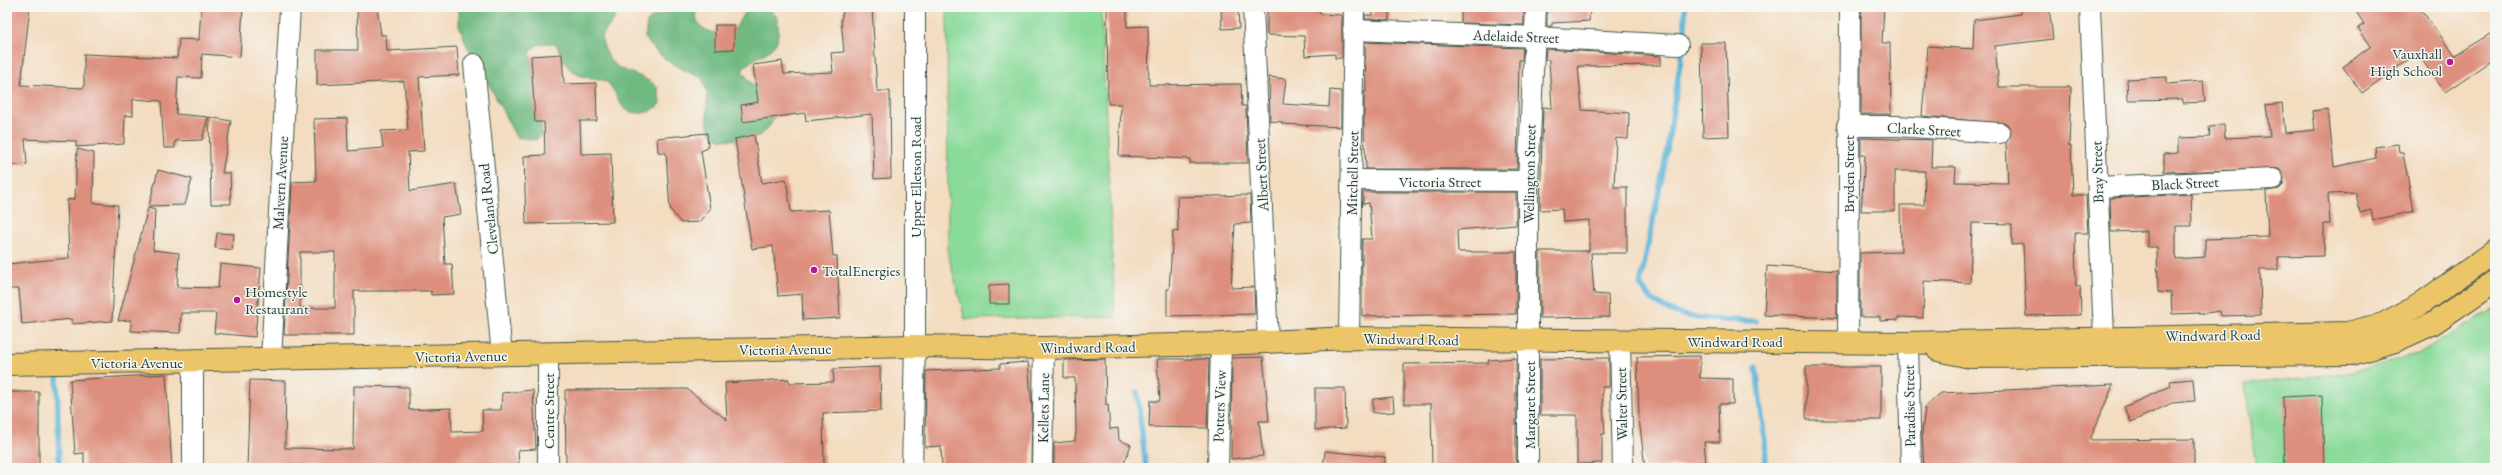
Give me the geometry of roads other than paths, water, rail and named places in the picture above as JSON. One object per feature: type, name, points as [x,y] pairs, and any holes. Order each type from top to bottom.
[{"type":"main road","name":"Windward Road","points":[[915,346],[1044,348],[1268,343],[1349,338],[1529,342],[1620,341],[1908,343],[2104,337],[2348,333],[2383,324],[2419,305],[2495,251]]},
{"type":"main road","name":"Windward Road","points":[[1908,343],[1970,357],[2352,354],[2395,341],[2432,324],[2495,281]]},
{"type":"main road","name":"Victoria Avenue","points":[[7,364],[193,362],[915,346]]},
{"type":"street","name":"Malvern Avenue","points":[[271,360],[290,7]]},
{"type":"street","name":"Upper Elletson Road","points":[[912,468],[915,346],[915,7]]},
{"type":"street","name":"Albert Street","points":[[1253,7],[1268,343]]},
{"type":"street","name":"Mitchell Street","points":[[1349,338],[1354,7]]},
{"type":"street","name":"Wellington Street","points":[[1529,342],[1528,181],[1536,7]]},
{"type":"street","name":"Bryden Street","points":[[1848,342],[1847,126],[1850,7]]},
{"type":"street","name":"Bray Street","points":[[2090,7],[2104,337]]},
{"type":"street","name":"Adelaide Street","points":[[1353,30],[1535,36],[1678,45]]},
{"type":"street","name":"Cleveland Road","points":[[474,64],[502,355]]},
{"type":"street","name":"Clarke Street","points":[[1847,126],[1896,126],[2000,133]]},
{"type":"street","name":"Black Street","points":[[2098,187],[2273,179]]},
{"type":"street","name":"Victoria Street","points":[[1352,180],[1528,181]]},
{"type":"street","name":"Walter Street","points":[[1620,341],[1623,468]]},
{"type":"street","name":"Margaret Street","points":[[1528,468],[1529,342]]},
{"type":"street","name":"Paradise Street","points":[[1908,343],[1911,468]]},
{"type":"street","name":"Potters View","points":[[1218,468],[1221,344]]},
{"type":"street","name":"Kellets Lane","points":[[1042,468],[1044,348]]},
{"type":"street","name":"Centre Street","points":[[548,354],[548,468]]},
{"type":"street","points":[[193,362],[193,468]]},
{"type":"waterway","points":[[1685,7],[1685,32],[1666,156],[1640,285],[1650,298],[1663,307],[1677,313],[1708,319],[1756,321]]},
{"type":"waterway","points":[[57,367],[59,468]]},
{"type":"waterway","points":[[1756,367],[1766,451],[1765,468]]},
{"type":"waterway","points":[[1137,392],[1146,468]]},
{"type":"place","name":"Vauxhall High School","points":[[2450,62]]},
{"type":"place","name":"TotalEnergies","points":[[814,270]]},
{"type":"place","name":"Homestyle Restaurant","points":[[237,300]]}]
